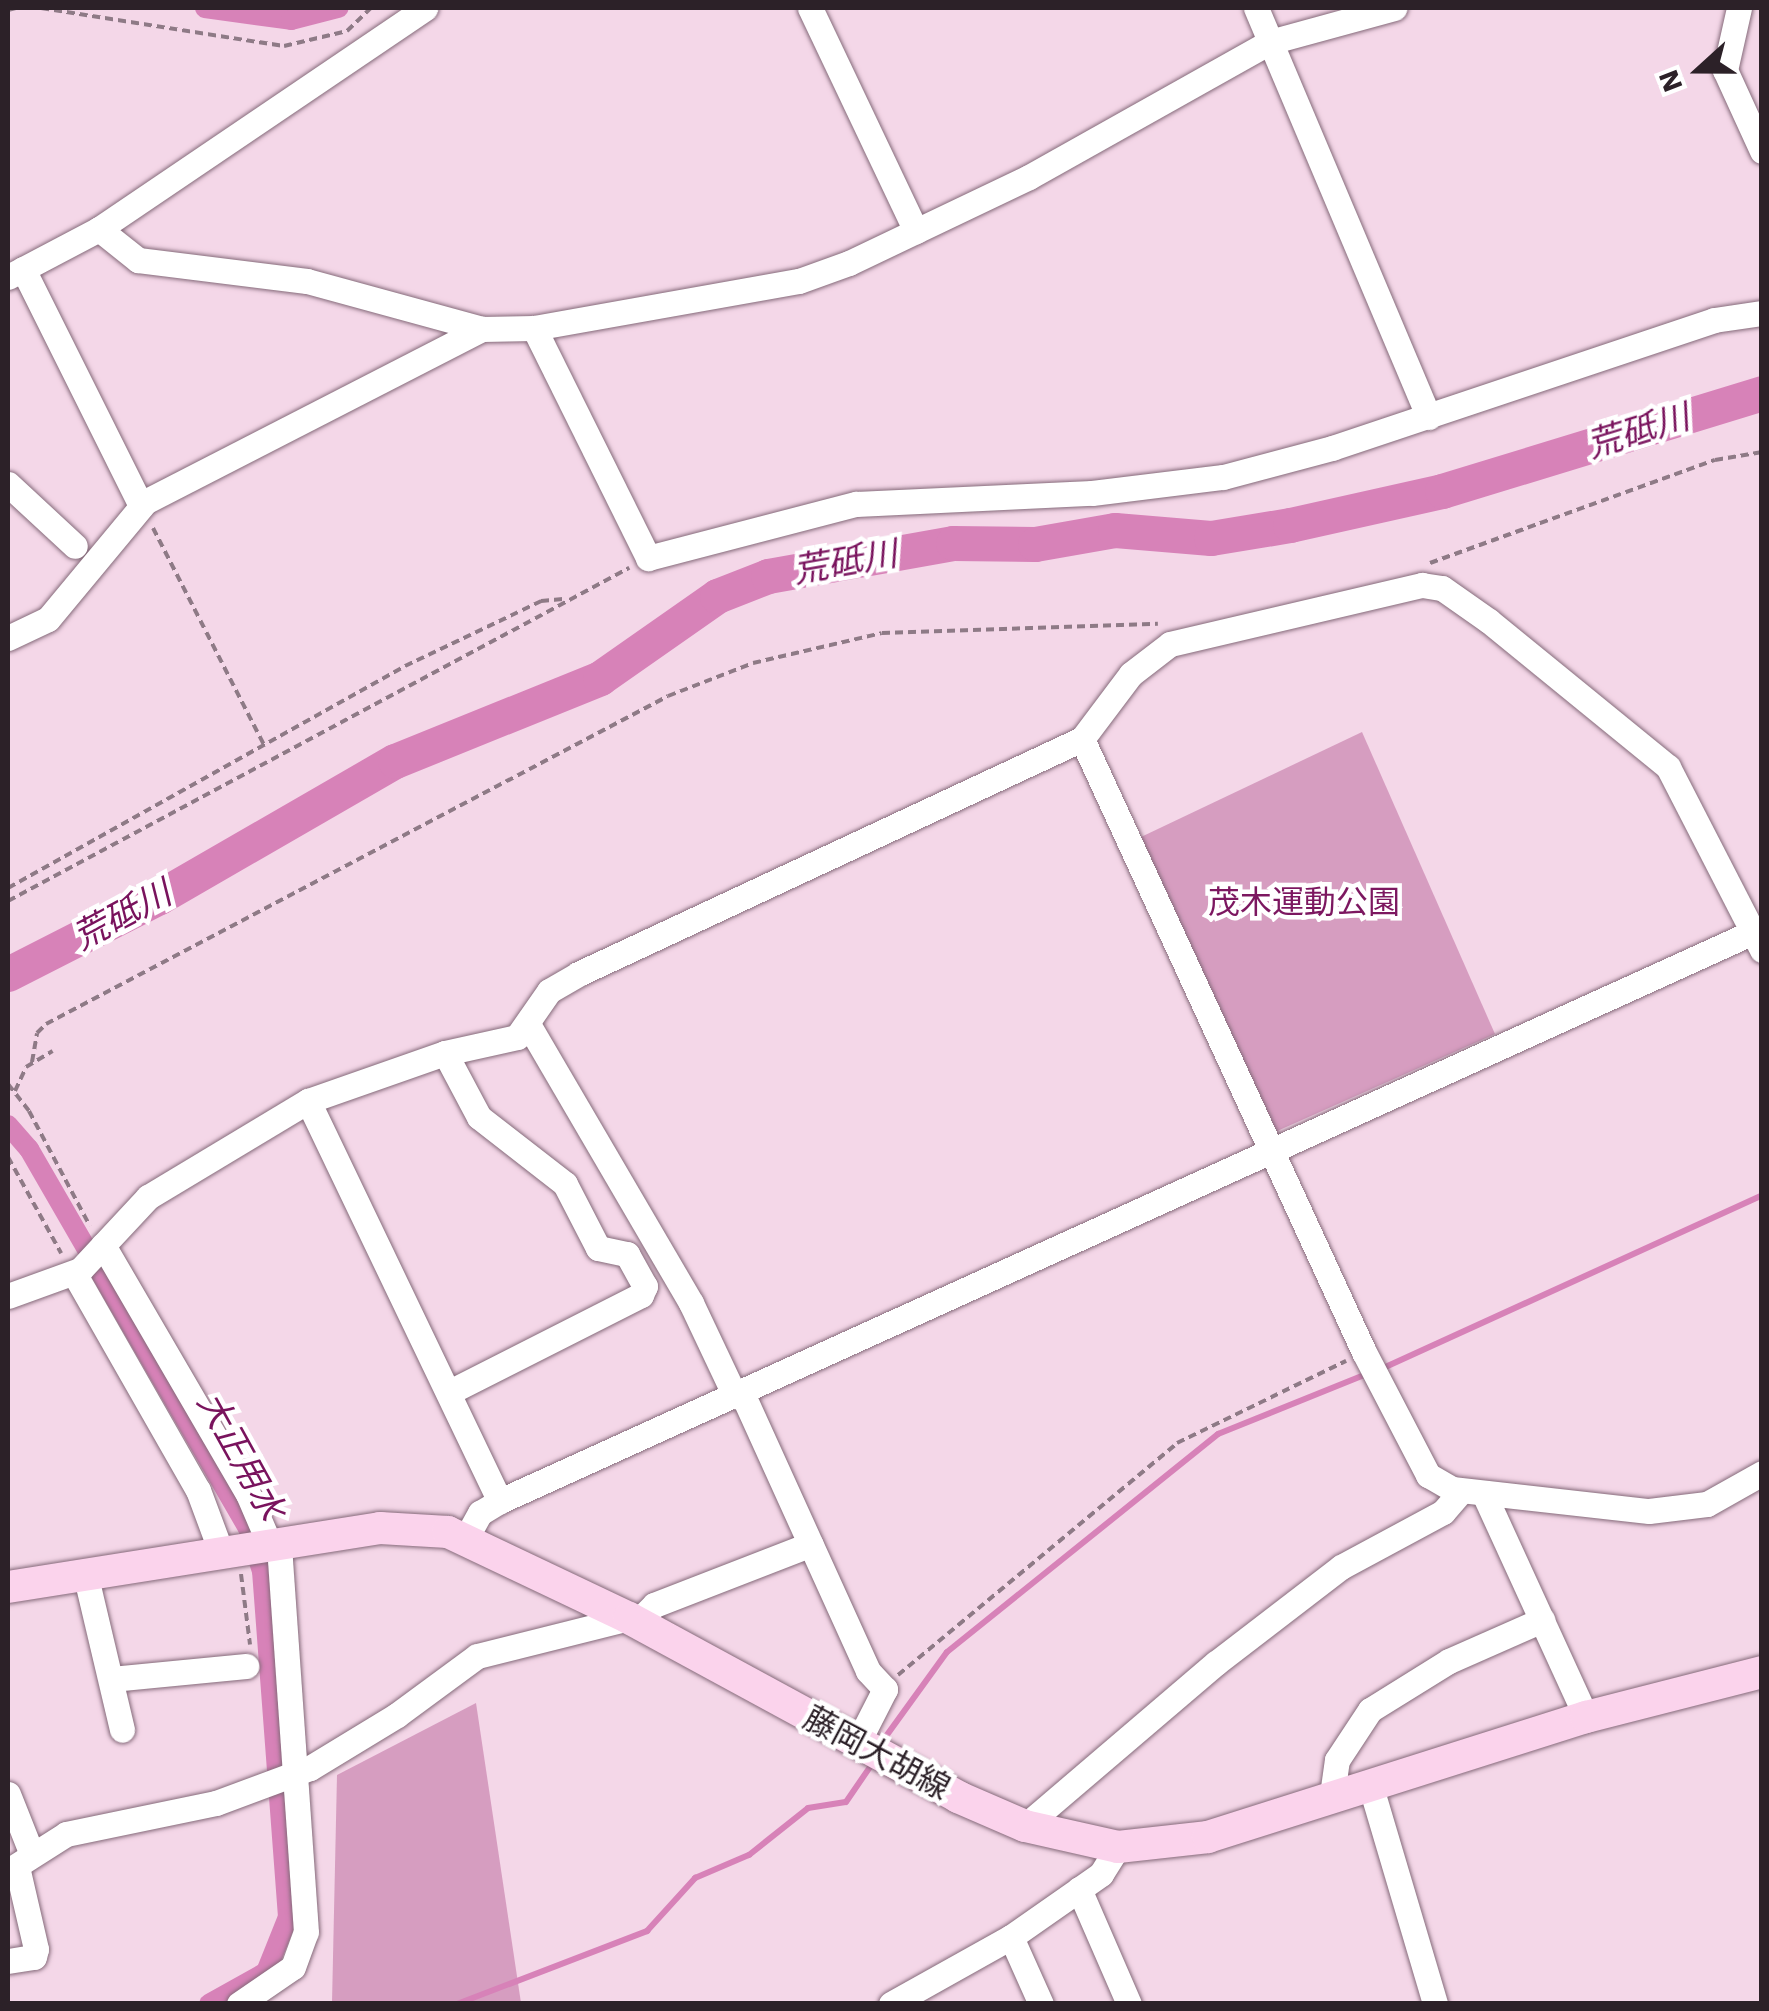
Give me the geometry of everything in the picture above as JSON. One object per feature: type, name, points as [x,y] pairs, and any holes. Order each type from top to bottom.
[{"type":"main road","name":"藤岡大胡線","points":[[8,1588],[397,1526],[466,1538],[633,1620],[857,1744],[1024,1826],[1118,1847],[1208,1837],[1332,1794],[1586,1717],[1762,1672]]},
{"type":"street","points":[[141,506],[15,273],[100,228],[425,8]]},
{"type":"street","points":[[810,8],[916,231]]},
{"type":"street","points":[[1256,8],[1429,417]]},
{"type":"street","points":[[100,228],[138,260],[307,281],[482,329],[534,328],[800,281],[1029,178],[1270,42],[1394,8]]},
{"type":"street","points":[[1739,8],[1725,70],[1762,151]]},
{"type":"street","points":[[534,328],[648,558],[856,504],[1092,493],[1223,476],[1429,417],[1714,320],[1762,313]]},
{"type":"street","points":[[8,638],[48,619],[141,506],[482,329]]},
{"type":"street","points":[[8,484],[76,546]]},
{"type":"street","points":[[8,1296],[89,1260],[148,1197],[308,1101],[445,1053],[516,1036],[549,991],[578,974],[1082,740],[1132,674],[1170,644],[1422,585],[1442,588],[1668,767],[1758,937],[1272,1150],[500,1501],[480,1514],[466,1538]]},
{"type":"street","points":[[1082,740],[1364,1352],[1428,1475],[1473,1492],[1679,1510],[1734,1492],[1762,1473]]},
{"type":"street","points":[[528,1024],[691,1303],[811,1544],[868,1670],[885,1689],[857,1744]]},
{"type":"street","points":[[445,1053],[479,1117],[565,1184],[598,1248],[627,1254],[645,1286],[641,1295],[448,1394]]},
{"type":"street","points":[[308,1101],[500,1501]]},
{"type":"street","points":[[89,1260],[248,1494],[252,1547],[295,1773],[306,1932],[294,1966],[239,2004]]},
{"type":"street","points":[[89,1260],[205,1504],[252,1547]]},
{"type":"street","points":[[1473,1492],[1542,1620],[1586,1717]]},
{"type":"street","points":[[1024,1826],[1216,1664],[1341,1567],[1473,1492]]},
{"type":"street","points":[[19,1863],[66,1834],[216,1803],[295,1773],[398,1715],[477,1656],[633,1620],[654,1605],[811,1544]]},
{"type":"street","points":[[85,1574],[122,1730]]},
{"type":"street","points":[[1332,1794],[1337,1760],[1370,1710],[1450,1661],[1542,1620]]},
{"type":"street","points":[[111,1679],[246,1666]]},
{"type":"street","points":[[1370,1784],[1434,2004]]},
{"type":"street","points":[[8,1794],[36,1949],[34,1956],[8,1961]]},
{"type":"street","points":[[891,2004],[1011,1937],[1100,1874],[1118,1847]]},
{"type":"street","points":[[1079,1889],[1129,2004]]},
{"type":"street","points":[[1011,1937],[1041,2004]]},
{"type":"path","points":[[8,10],[16,8]]},
{"type":"path","points":[[41,8],[284,46],[348,30],[371,8]]},
{"type":"path","points":[[1414,569],[1716,460],[1762,452]]},
{"type":"path","points":[[141,506],[264,745]]},
{"type":"path","points":[[8,902],[648,558]]},
{"type":"path","points":[[8,888],[422,658],[541,601],[568,599]]},
{"type":"path","points":[[14,1092],[32,1062],[37,1033],[46,1024],[668,696],[770,658],[882,632],[1123,630],[1162,624]]},
{"type":"path","points":[[32,1062],[53,1051]]},
{"type":"path","points":[[8,1084],[89,1260]]},
{"type":"path","points":[[8,1156],[89,1260]]},
{"type":"path","points":[[885,1689],[918,1654],[1177,1442],[1364,1352]]},
{"type":"path","points":[[246,1666],[251,1651],[252,1547]]},
{"type":"green space","name":"茂木運動公園","points":[[1362,732],[1495,1034],[1275,1132],[1141,837]]},
{"type":"green space","points":[[476,1703],[521,2003],[332,2003],[337,1775]]},
{"type":"waterway","name":"大正用水","points":[[205,8],[291,20],[338,8]]},
{"type":"waterway","name":"荒砥川","points":[[8,974],[159,897],[395,761],[600,678],[717,596],[768,576],[953,543],[1035,544],[1115,530],[1211,538],[1290,525],[1442,491],[1762,393]]},
{"type":"waterway","name":"大正用水","points":[[8,1125],[29,1149],[248,1528],[262,1571],[288,1917],[266,1972],[209,2004]]},
{"type":"waterway","points":[[1381,1369],[1762,1195]]},
{"type":"waterway","points":[[884,1739],[947,1652],[1218,1434],[1369,1373]]},
{"type":"waterway","points":[[457,2004],[647,1931],[695,1878],[749,1855],[808,1808],[846,1802],[870,1767]]}]
